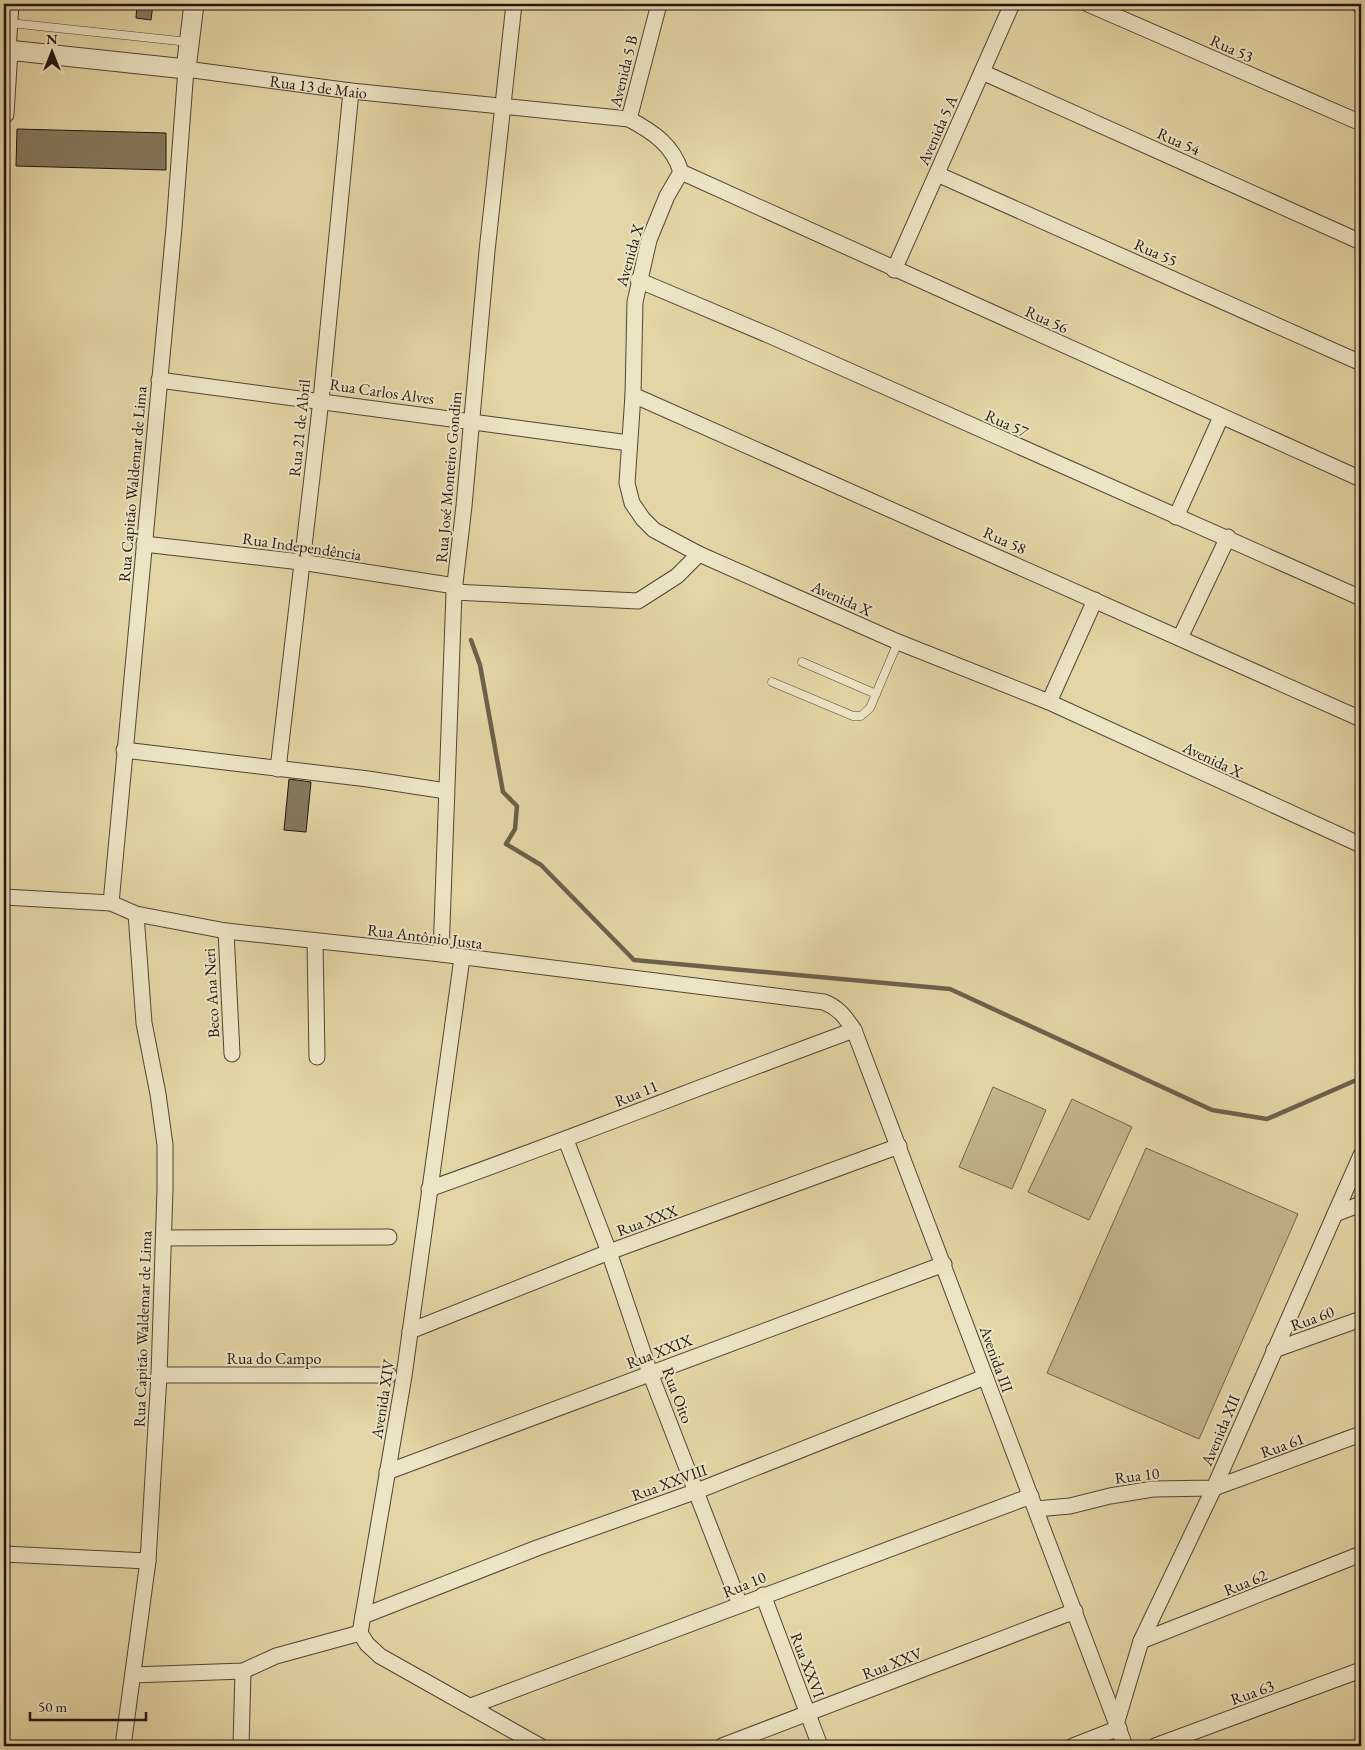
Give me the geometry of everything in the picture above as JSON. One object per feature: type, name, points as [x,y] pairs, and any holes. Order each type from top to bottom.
[{"type":"street","points":[[4,114],[11,4]]},
{"type":"street","points":[[186,69],[194,4]]},
{"type":"street","name":"Rua José Monteiro Gondim","points":[[441,954],[455,589],[487,251],[514,4]]},
{"type":"street","name":"Avenida 5 B","points":[[659,4],[629,119],[652,131],[667,144],[678,161],[682,172]]},
{"type":"street","name":"Avenida 5 A","points":[[894,270],[1012,4]]},
{"type":"street","name":"Rua 53","points":[[1088,4],[1361,123]]},
{"type":"street","name":"Rua 13 de Maio","points":[[8,50],[186,69],[351,91],[629,119]]},
{"type":"street","name":"Rua Capitão Waldemar de Lima","points":[[111,903],[174,228],[186,69]]},
{"type":"street","name":"Rua 54","points":[[982,72],[1361,242]]},
{"type":"street","name":"Rua 21 de Abril","points":[[278,769],[320,400],[351,91]]},
{"type":"street","name":"Rua 56","points":[[682,172],[894,270],[1361,479]]},
{"type":"street","name":"Avenida X","points":[[682,172],[667,196],[649,240],[638,280],[632,330],[633,395],[627,484],[632,503],[654,530],[699,554],[898,642],[1049,702],[1361,845]]},
{"type":"street","name":"Rua 55","points":[[936,174],[1361,363]]},
{"type":"street","name":"Rua 57","points":[[638,280],[773,337],[1176,517],[1228,537],[1361,598]]},
{"type":"street","name":"Rua Carlos Alves","points":[[159,380],[320,400],[629,444]]},
{"type":"street","name":"Rua 58","points":[[633,395],[1361,719]]},
{"type":"street","points":[[1176,517],[1221,416]]},
{"type":"street","points":[[1180,638],[1228,537]]},
{"type":"street","name":"Rua Independência","points":[[144,544],[302,562],[455,589],[638,601],[677,576],[699,554]]},
{"type":"street","points":[[1049,702],[1096,600]]},
{"type":"street","points":[[124,750],[446,790]]},
{"type":"street","name":"Rua Antônio Justa","points":[[4,897],[111,903],[136,914],[226,931],[441,954],[824,1002],[842,1012]]},
{"type":"street","name":"Rua Capitão Waldemar de Lima","points":[[123,1746],[148,1561],[159,1375],[164,1238],[165,1145],[158,1094],[144,1023],[136,914]]},
{"type":"street","name":"Beco Ana Neri","points":[[226,931],[232,1054]]},
{"type":"street","points":[[315,941],[317,1057]]},
{"type":"street","name":"Avenida XIV","points":[[360,1633],[410,1331],[462,958]]},
{"type":"street","name":"Avenida III","points":[[842,1012],[854,1030],[899,1146],[1126,1746]]},
{"type":"street","name":"Rua 11","points":[[430,1189],[566,1140],[720,1079],[854,1030]]},
{"type":"street","name":"Rua Oito","points":[[566,1140],[609,1252],[650,1372],[740,1605]]},
{"type":"street","name":"Rua XXX","points":[[410,1331],[609,1252],[899,1146]]},
{"type":"street","name":"Avenida XII","points":[[1118,1725],[1141,1641],[1214,1488],[1361,1155]]},
{"type":"street","points":[[1335,1214],[1361,1204]]},
{"type":"street","points":[[164,1238],[388,1237]]},
{"type":"street","name":"Rua XXIX","points":[[387,1472],[650,1372],[944,1264]]},
{"type":"street","name":"Rua 60","points":[[1274,1350],[1361,1319]]},
{"type":"street","name":"Rua do Campo","points":[[159,1375],[389,1375]]},
{"type":"street","name":"Rua XXVIII","points":[[363,1616],[537,1548],[697,1491],[985,1377]]},
{"type":"street","name":"Rua 61","points":[[1214,1488],[1361,1434]]},
{"type":"street","name":"Rua 10","points":[[471,1706],[763,1595],[1034,1503],[1070,1506],[1110,1496],[1153,1489],[1214,1488]]},
{"type":"street","points":[[4,1554],[148,1561]]},
{"type":"street","name":"Rua 62","points":[[1141,1641],[1361,1554]]},
{"type":"street","name":"Rua XXVI","points":[[763,1595],[820,1746]]},
{"type":"street","name":"Rua XXV","points":[[722,1746],[1075,1611]]},
{"type":"street","points":[[134,1675],[244,1671],[276,1656],[360,1633],[367,1644],[380,1656],[540,1746]]},
{"type":"street","name":"Rua 63","points":[[1155,1746],[1361,1670]]},
{"type":"street","points":[[242,1746],[244,1671]]},
{"type":"street","points":[[1073,1746],[1118,1725]]},
{"type":"lane","points":[[10,23],[189,42]]},
{"type":"lane","points":[[772,682],[853,716],[866,713],[898,642]]},
{"type":"lane","points":[[802,662],[876,694]]},
{"type":"shaded area","points":[[993,1087],[1046,1110],[1012,1189],[959,1167]]},
{"type":"shaded area","points":[[1072,1099],[1132,1127],[1089,1220],[1028,1192]]},
{"type":"shaded area","points":[[1146,1148],[1298,1214],[1199,1439],[1047,1373]]},
{"type":"building","points":[[137,4],[153,4],[151,20],[136,18]]},
{"type":"building","points":[[17,129],[166,133],[166,170],[16,166]]},
{"type":"building","points":[[289,779],[311,782],[306,832],[284,830]]},
{"type":"waterway","points":[[471,640],[480,665],[503,792],[517,806],[515,829],[506,844],[541,865],[634,960],[950,989],[1212,1110],[1267,1119],[1361,1078]]}]
